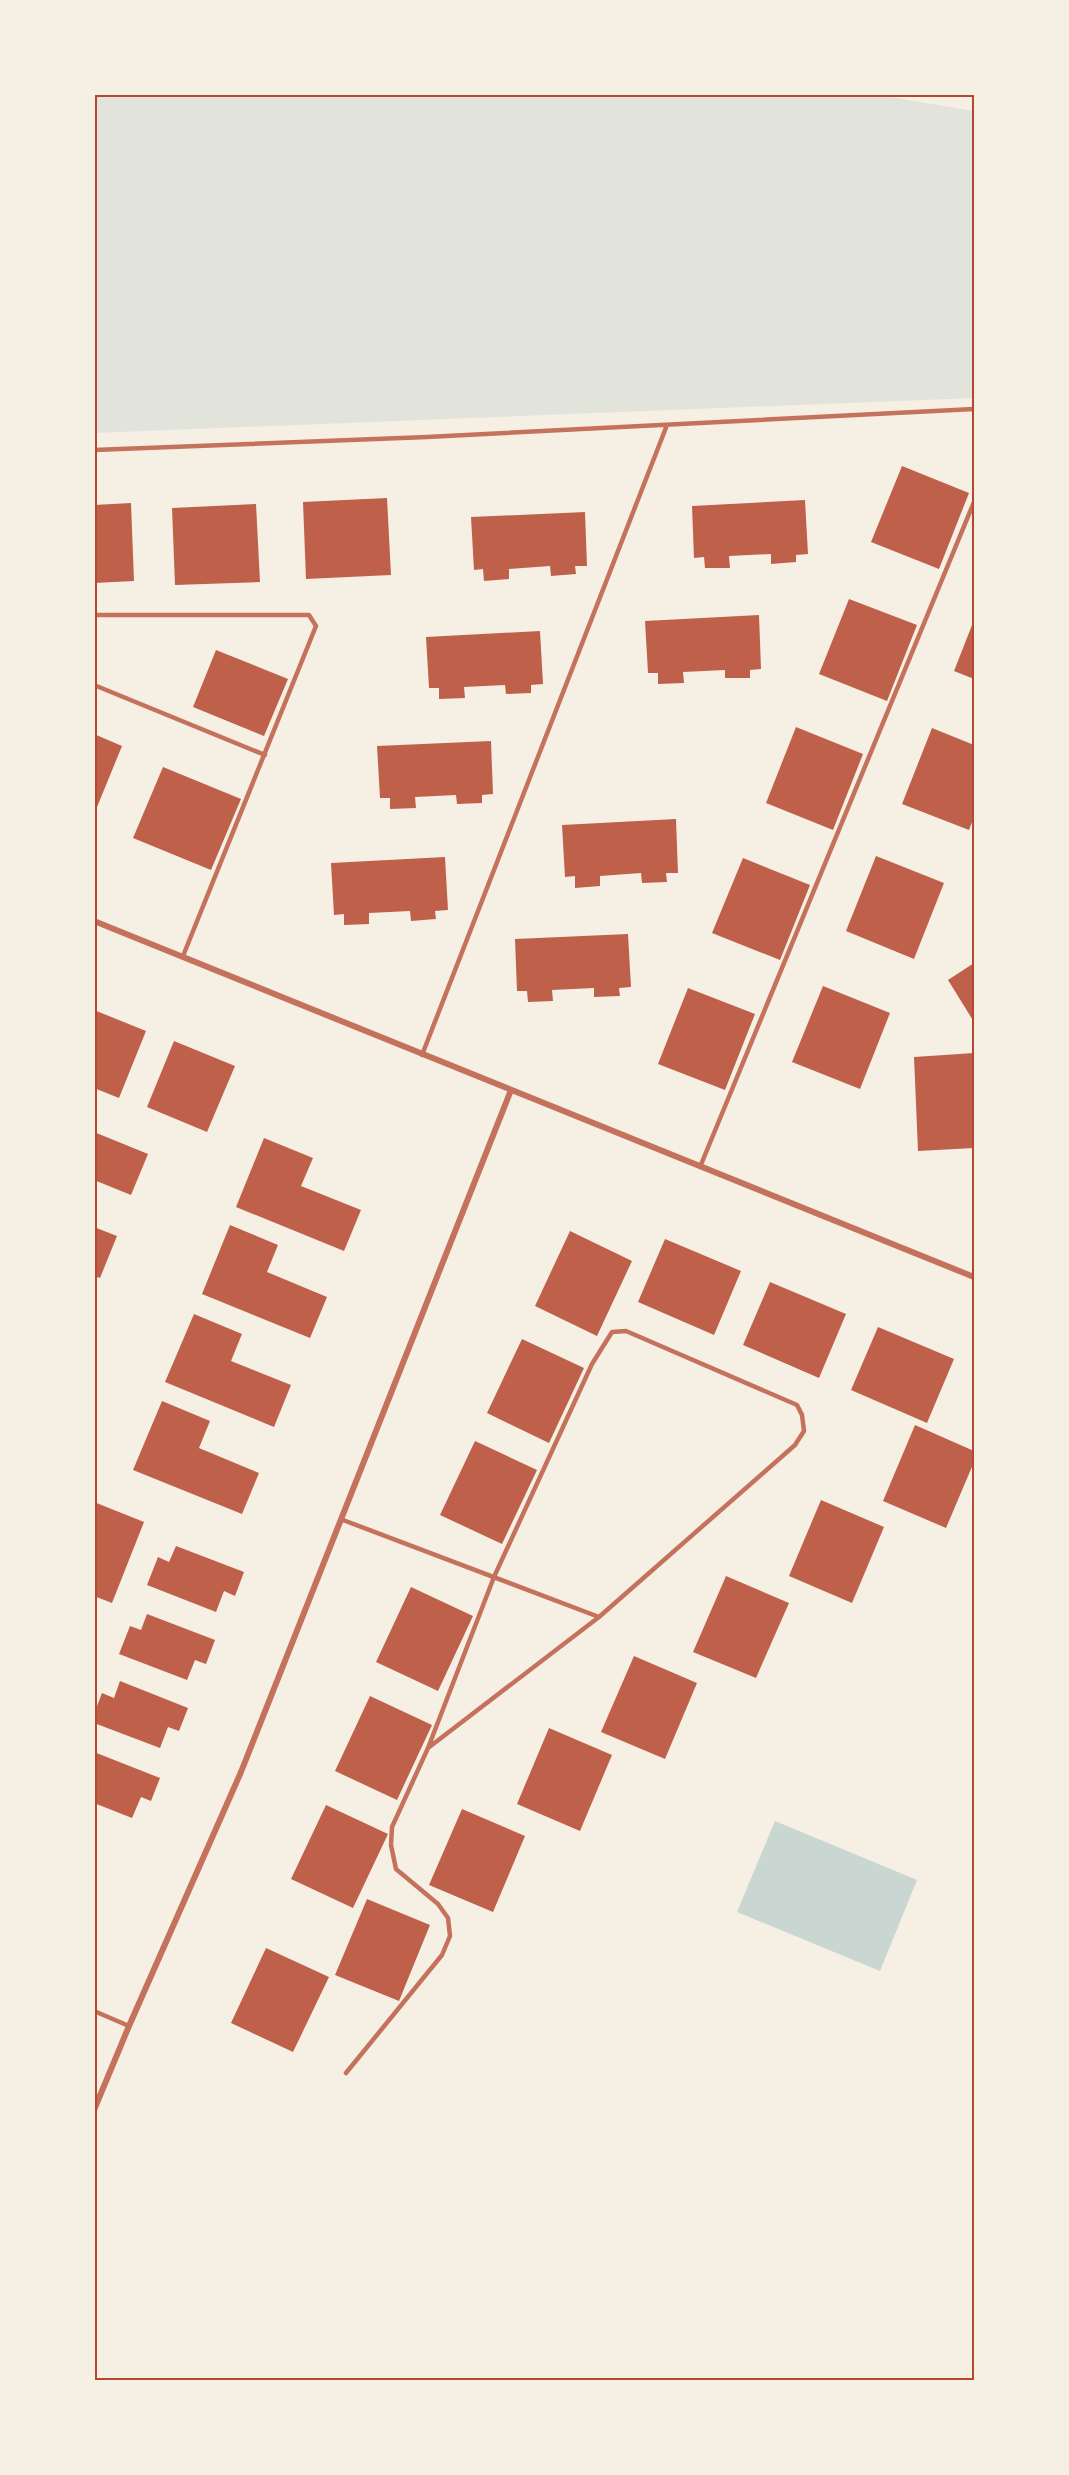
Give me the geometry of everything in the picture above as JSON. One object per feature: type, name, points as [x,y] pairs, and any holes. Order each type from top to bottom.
[{"type":"street","points":[[94,921],[975,1277]]},
{"type":"street","points":[[94,2110],[241,1772],[343,1520],[511,1090]]},
{"type":"lane","points":[[94,450],[975,409]]},
{"type":"lane","points":[[422,1055],[667,425]]},
{"type":"lane","points":[[700,1167],[975,502]]},
{"type":"lane","points":[[94,615],[309,615],[316,626],[183,956]]},
{"type":"lane","points":[[94,685],[265,755]]},
{"type":"lane","points":[[346,2073],[442,1955],[450,1936],[448,1918],[438,1904],[396,1869],[391,1845],[392,1827],[428,1748],[494,1577],[592,1364],[612,1332],[626,1331],[797,1404],[802,1415],[804,1431],[795,1445],[599,1617],[428,1748]]},
{"type":"lane","points":[[343,1520],[599,1617]]},
{"type":"lane","points":[[94,2011],[129,2026]]},
{"type":"shaded area","points":[[873,94],[974,111],[974,398],[95,433],[95,95]]},
{"type":"shaded area","points":[[775,1821],[917,1880],[880,1971],[737,1912]]},
{"type":"building","points":[[902,466],[969,493],[939,569],[871,542]]},
{"type":"building","points":[[387,498],[391,575],[306,579],[303,502]]},
{"type":"building","points":[[805,500],[808,554],[796,555],[796,562],[771,564],[771,554],[729,556],[730,568],[705,568],[704,557],[694,558],[692,506]]},
{"type":"building","points":[[131,503],[134,581],[94,583],[94,505]]},
{"type":"building","points":[[256,504],[260,582],[175,585],[172,508]]},
{"type":"building","points":[[585,512],[587,566],[575,566],[576,574],[551,576],[550,566],[509,569],[509,579],[484,581],[483,569],[474,570],[471,517]]},
{"type":"building","points":[[849,599],[917,625],[887,701],[819,674]]},
{"type":"building","points":[[759,615],[761,669],[750,670],[750,678],[725,678],[725,670],[683,672],[684,683],[658,684],[658,673],[648,673],[645,621]]},
{"type":"building","points":[[974,620],[974,679],[954,671]]},
{"type":"building","points":[[540,631],[543,684],[531,685],[531,693],[506,694],[505,685],[464,687],[465,698],[439,699],[439,688],[429,688],[426,637]]},
{"type":"building","points":[[216,650],[288,679],[264,736],[193,707]]},
{"type":"building","points":[[796,727],[863,754],[833,830],[766,803]]},
{"type":"building","points":[[932,728],[974,745],[974,817],[969,830],[902,804]]},
{"type":"building","points":[[94,734],[122,746],[95,812],[94,812]]},
{"type":"building","points":[[491,741],[493,794],[482,795],[482,803],[457,804],[456,795],[415,797],[416,808],[390,809],[390,798],[380,798],[377,746]]},
{"type":"building","points":[[163,767],[241,799],[211,870],[133,838]]},
{"type":"building","points":[[676,819],[678,873],[666,873],[667,882],[642,883],[641,873],[600,876],[600,886],[575,888],[575,876],[565,877],[562,825]]},
{"type":"building","points":[[876,856],[944,883],[914,959],[846,931]]},
{"type":"building","points":[[445,857],[448,910],[435,911],[436,919],[411,921],[410,911],[369,913],[369,924],[344,925],[344,914],[334,915],[331,863]]},
{"type":"building","points":[[743,858],[810,885],[780,960],[712,933]]},
{"type":"building","points":[[628,934],[631,987],[619,988],[620,996],[594,997],[594,988],[552,990],[553,1001],[528,1002],[527,991],[517,991],[515,939]]},
{"type":"building","points":[[974,963],[974,1022],[948,980]]},
{"type":"building","points":[[823,986],[890,1013],[860,1089],[792,1062]]},
{"type":"building","points":[[688,988],[755,1014],[725,1090],[658,1064]]},
{"type":"building","points":[[94,1010],[146,1031],[119,1098],[94,1088]]},
{"type":"building","points":[[174,1041],[235,1066],[207,1132],[147,1107]]},
{"type":"building","points":[[974,1053],[974,1148],[918,1151],[914,1057]]},
{"type":"building","points":[[94,1132],[148,1154],[131,1195],[94,1180]]},
{"type":"building","points":[[264,1138],[313,1158],[301,1186],[361,1210],[344,1251],[236,1207]]},
{"type":"building","points":[[230,1225],[278,1245],[267,1272],[327,1297],[310,1338],[202,1294]]},
{"type":"building","points":[[94,1227],[117,1236],[100,1278],[94,1276]]},
{"type":"building","points":[[570,1231],[632,1261],[597,1336],[535,1306]]},
{"type":"building","points":[[665,1239],[741,1271],[714,1335],[638,1302]]},
{"type":"building","points":[[770,1282],[846,1314],[819,1378],[743,1345]]},
{"type":"building","points":[[194,1314],[242,1334],[231,1361],[291,1385],[274,1427],[165,1382]]},
{"type":"building","points":[[878,1327],[954,1359],[927,1423],[851,1390]]},
{"type":"building","points":[[522,1339],[584,1368],[549,1443],[487,1413]]},
{"type":"building","points":[[162,1401],[210,1421],[199,1448],[259,1473],[242,1514],[133,1470]]},
{"type":"building","points":[[915,1425],[974,1451],[974,1462],[946,1528],[883,1501]]},
{"type":"building","points":[[475,1441],[537,1470],[502,1544],[440,1515]]},
{"type":"building","points":[[821,1500],[884,1527],[852,1603],[789,1576]]},
{"type":"building","points":[[94,1502],[144,1522],[112,1603],[94,1596]]},
{"type":"building","points":[[176,1546],[244,1572],[235,1596],[224,1591],[216,1612],[147,1585],[158,1557],[169,1562]]},
{"type":"building","points":[[726,1576],[789,1603],[756,1678],[693,1652]]},
{"type":"building","points":[[411,1587],[473,1616],[438,1691],[376,1662]]},
{"type":"building","points":[[147,1614],[215,1640],[206,1664],[195,1660],[187,1680],[119,1654],[130,1626],[141,1630]]},
{"type":"building","points":[[634,1656],[697,1683],[665,1759],[601,1732]]},
{"type":"building","points":[[120,1681],[188,1708],[179,1731],[168,1727],[160,1748],[94,1723],[94,1714],[102,1693],[114,1698]]},
{"type":"building","points":[[370,1696],[432,1725],[397,1800],[335,1771]]},
{"type":"building","points":[[549,1728],[612,1755],[580,1831],[517,1804]]},
{"type":"building","points":[[94,1752],[160,1778],[151,1801],[141,1797],[132,1818],[94,1803]]},
{"type":"building","points":[[326,1805],[388,1834],[353,1908],[291,1879]]},
{"type":"building","points":[[462,1809],[525,1836],[493,1912],[429,1885]]},
{"type":"building","points":[[367,1899],[430,1925],[399,2001],[335,1975]]},
{"type":"building","points":[[266,1948],[329,1977],[293,2052],[231,2023]]}]
